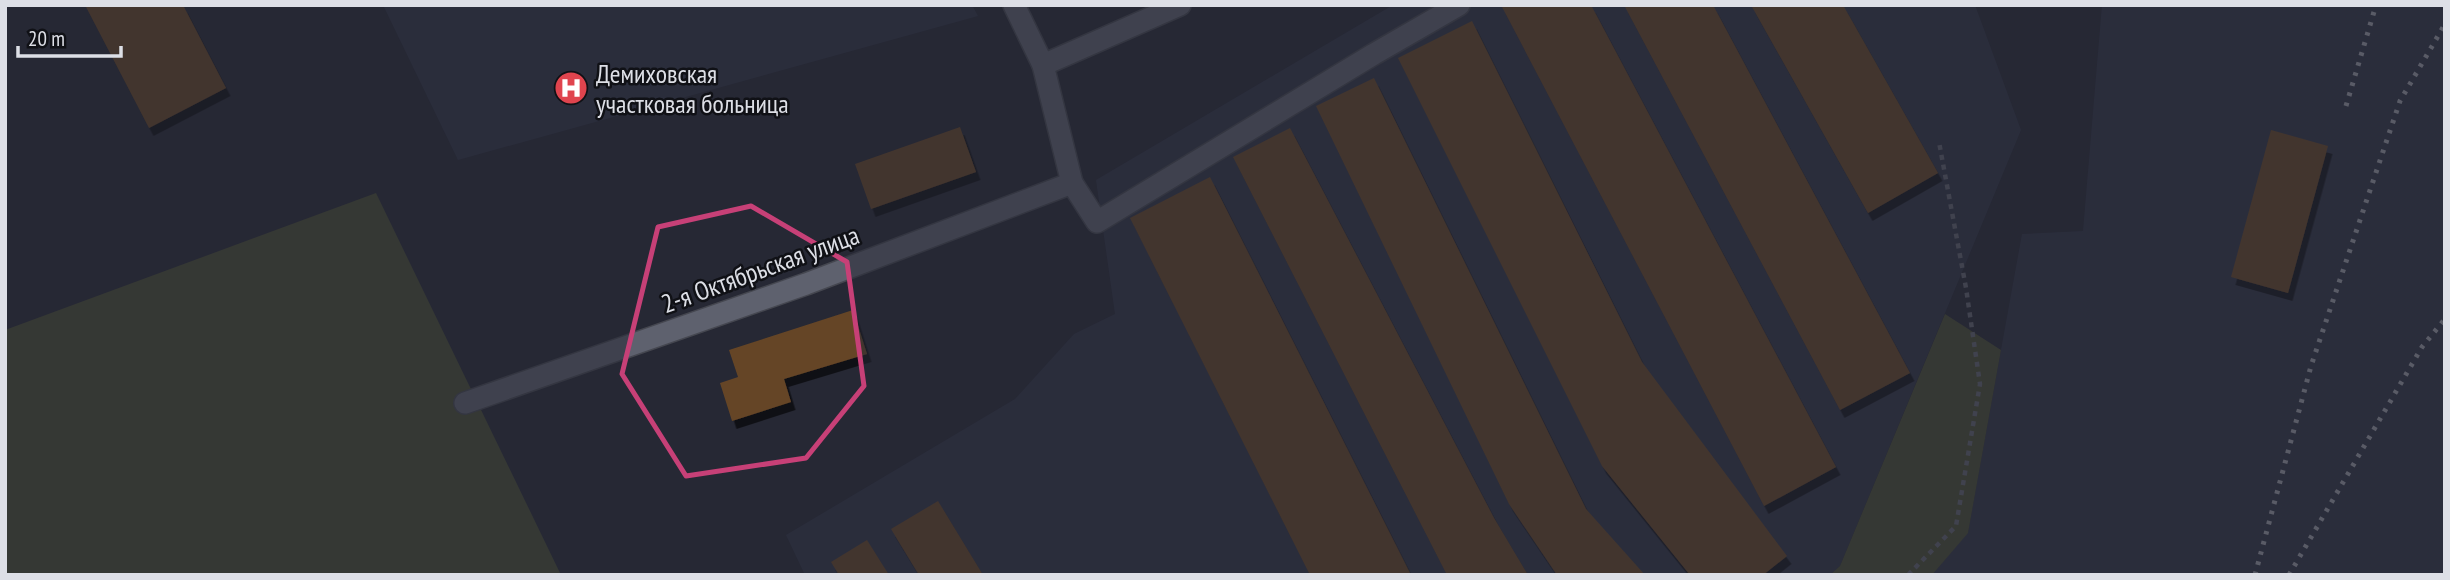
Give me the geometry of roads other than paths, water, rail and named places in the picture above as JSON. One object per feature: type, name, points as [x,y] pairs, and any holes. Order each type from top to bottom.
[{"type":"lane","points":[[1014,5],[1043,65],[1072,183],[1097,222],[1460,5]]},
{"type":"lane","points":[[1043,65],[1180,5]]},
{"type":"lane","name":"2-я Октябрьская улица","points":[[465,403],[806,284],[1072,183]]},
{"type":"railway","points":[[2346,106],[2376,5]]},
{"type":"railway","points":[[2255,575],[2311,366],[2400,101],[2445,24]]},
{"type":"railway","points":[[2289,575],[2422,347],[2445,319]]},
{"type":"place","name":"Демиховская участковая больница","points":[[571,88]]}]
